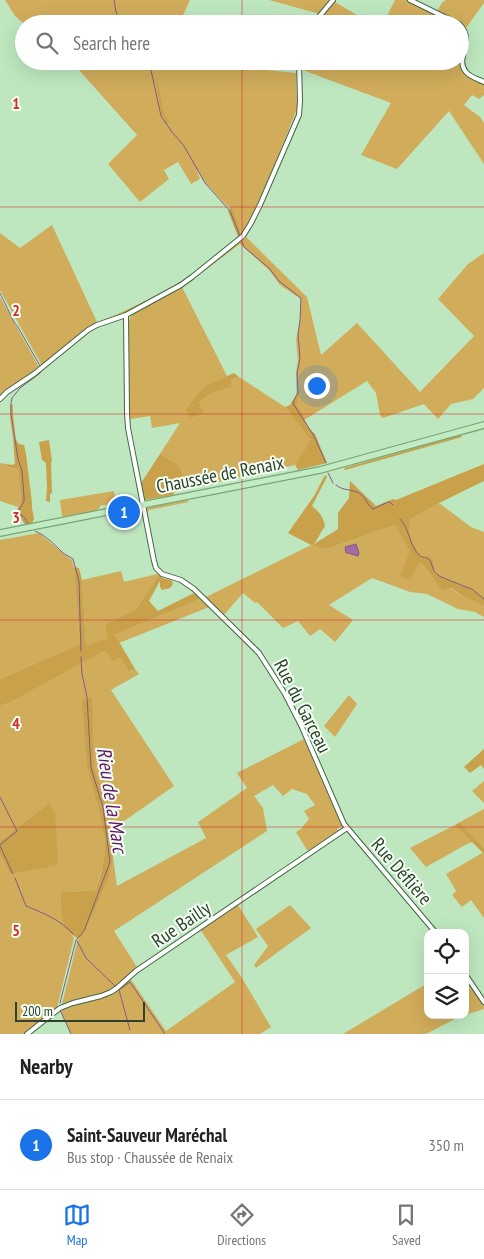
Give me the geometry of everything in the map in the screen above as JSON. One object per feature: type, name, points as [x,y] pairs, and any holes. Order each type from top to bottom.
[{"type":"main road","name":"Chaussée de Renaix","points":[[0,533],[327,468],[484,425]]},
{"type":"street","points":[[320,15],[333,0]]},
{"type":"street","points":[[410,0],[441,15]]},
{"type":"street","points":[[0,399],[42,368],[88,330],[126,315],[181,284],[240,239],[258,211],[299,115],[299,70]]},
{"type":"street","points":[[466,70],[469,74],[484,82]]},
{"type":"street","name":"Rue du Garceau","points":[[126,315],[128,428],[156,568],[162,574],[181,580],[194,589],[259,653],[285,694],[301,725],[347,828]]},
{"type":"street","name":"Rue Déflière","points":[[347,828],[433,929]]},
{"type":"street","name":"Rue Bailly","points":[[27,1034],[60,1008],[101,996],[117,988],[144,966],[347,828]]},
{"type":"street","points":[[469,980],[484,1002]]},
{"type":"shaded area","points":[[5,0],[190,0],[183,15],[117,15],[115,11],[116,15],[15,16]]},
{"type":"shaded area","points":[[269,0],[330,0],[323,13],[335,2],[357,15],[320,14]]},
{"type":"shaded area","points":[[395,0],[408,0],[439,15],[388,15]]},
{"type":"shaded area","points":[[446,0],[484,0],[484,3],[469,24],[469,15],[445,15],[437,11]]},
{"type":"shaded area","points":[[79,70],[150,70],[151,73],[150,70],[267,70],[296,73],[297,109],[249,222],[251,222],[240,236],[235,214],[203,180],[196,168],[200,179],[191,184],[178,162],[164,170],[169,179],[140,202],[108,164],[137,135]]},
{"type":"shaded area","points":[[303,70],[462,70],[469,77],[484,84],[484,95],[479,99],[472,95],[464,105],[480,117],[484,123],[484,164],[449,111],[397,169],[361,155],[391,103]]},
{"type":"shaded area","points":[[156,81],[158,82],[163,111],[169,122],[167,124],[161,112]]},
{"type":"shaded area","points":[[231,207],[241,235],[238,237],[228,211]]},
{"type":"shaded area","points":[[256,217],[246,237],[307,297],[321,355],[357,323],[420,392],[474,336],[438,299],[468,264],[484,253],[484,388],[473,399],[451,404],[438,419],[424,404],[383,418],[380,415],[376,393],[367,381],[304,420],[297,405],[296,395],[298,361],[296,339],[300,323],[301,299],[280,285],[269,270],[240,244],[203,270],[245,235]]},
{"type":"shaded area","points":[[52,225],[97,322],[85,329],[42,366],[0,290],[0,233],[20,248]]},
{"type":"shaded area","points":[[194,273],[149,301],[125,313],[99,322],[148,300]]},
{"type":"shaded area","points":[[196,275],[182,287],[227,376],[204,386],[185,410],[202,413],[199,402],[212,393],[230,387],[231,380],[239,377],[285,407],[312,440],[295,465],[174,492],[183,475],[178,466],[160,454],[180,423],[152,428],[150,416],[130,419],[129,421],[128,323],[135,312],[165,296]]},
{"type":"shaded area","points":[[0,297],[39,367],[35,372],[0,394]]},
{"type":"shaded area","points":[[234,373],[239,377],[231,380],[231,387],[212,393],[199,402],[203,413],[191,418],[185,410],[204,386]]},
{"type":"shaded area","points":[[296,395],[298,396],[297,405],[310,429],[315,434],[327,463],[298,470],[295,465],[311,440],[285,407],[290,405]]},
{"type":"shaded area","points":[[10,404],[13,405],[16,440],[13,440]]},
{"type":"shaded area","points":[[461,435],[462,437],[345,470],[344,468]]},
{"type":"shaded area","points":[[13,440],[24,445],[26,454],[34,519],[32,523],[25,525],[18,512],[21,501],[18,469],[7,467],[6,464],[13,465],[15,463]]},
{"type":"shaded area","points":[[49,440],[52,461],[52,493],[50,494],[50,502],[46,501],[46,463],[42,460],[39,442]]},
{"type":"shaded area","points":[[160,454],[179,466],[183,475],[173,495],[145,500],[141,483]]},
{"type":"shaded area","points":[[0,463],[6,464],[7,467],[18,469],[21,501],[18,507],[0,501]]},
{"type":"shaded area","points":[[484,464],[484,481],[411,519],[409,536],[420,555],[424,557],[429,556],[433,561],[435,571],[441,576],[484,597],[484,606],[466,598],[451,588],[442,591],[426,568],[419,563],[410,580],[400,576],[410,551],[395,525],[329,548],[320,549],[288,533],[314,496],[325,475],[327,477],[312,506],[320,514],[325,526],[314,544],[338,529],[338,513],[349,498],[350,481],[376,506],[393,499],[396,500]]},
{"type":"shaded area","points":[[114,491],[116,503],[100,506],[95,511],[62,517],[60,500]]},
{"type":"shaded area","points":[[187,500],[189,502],[149,510],[147,513],[147,508]]},
{"type":"shaded area","points":[[439,503],[471,527],[484,532],[484,597],[441,576],[435,571],[433,561],[420,555],[409,536],[411,519]]},
{"type":"shaded area","points":[[395,525],[419,563],[426,568],[442,591],[450,588],[484,606],[484,617],[475,612],[458,609],[427,594],[410,592],[372,578],[329,605],[353,620],[335,642],[320,629],[310,636],[298,621],[283,628],[257,602],[255,603],[243,593],[223,616],[206,597],[313,544],[320,549],[329,548]]},
{"type":"shaded area","points":[[39,533],[72,560],[80,644],[0,679],[0,540]]},
{"type":"shaded area","points":[[356,544],[358,556],[346,553],[345,547]]},
{"type":"shaded area","points":[[74,567],[79,568],[82,580],[86,646],[108,638],[105,624],[135,610],[159,575],[172,581],[173,584],[170,588],[162,590],[160,581],[149,601],[158,611],[194,593],[200,599],[115,635],[135,669],[128,671],[120,657],[113,661],[105,650],[9,703],[0,706],[0,679],[80,644]]},
{"type":"shaded area","points":[[121,571],[124,582],[159,575],[135,610],[105,624],[109,638],[86,646],[82,580]]},
{"type":"shaded area","points":[[200,599],[209,607],[119,643],[115,635]]},
{"type":"shaded area","points":[[105,649],[120,657],[128,671],[135,669],[139,674],[111,690],[174,786],[110,831],[104,799],[87,766],[100,809],[105,843],[105,853],[96,890],[62,891],[65,927],[74,938],[57,1008],[26,1034],[0,1034],[0,854],[10,874],[49,803],[0,841],[0,706],[9,703]]},
{"type":"shaded area","points":[[349,695],[357,704],[335,737],[324,726]]},
{"type":"shaded area","points":[[92,698],[94,769],[104,799],[112,838],[113,857],[109,875],[80,939],[71,934],[65,927],[61,898],[62,890],[67,892],[96,890],[105,853],[105,840],[100,813],[87,766],[82,700]]},
{"type":"shaded area","points":[[304,739],[342,826],[337,829],[340,833],[310,851],[307,850],[296,832],[309,819],[304,811],[315,805],[307,794],[292,789],[283,796],[273,785],[254,796],[263,808],[267,831],[114,931],[137,967],[230,906],[113,990],[62,1004],[78,939],[82,937],[95,908],[113,857],[117,886],[206,838],[198,822],[247,788],[237,773]]},
{"type":"shaded area","points":[[484,749],[484,769],[481,765],[470,773],[464,767]]},
{"type":"shaded area","points":[[484,781],[484,803],[472,791]]},
{"type":"shaded area","points":[[49,803],[55,813],[58,865],[10,874],[0,854],[0,841]]},
{"type":"shaded area","points":[[484,809],[484,848],[460,822]]},
{"type":"shaded area","points":[[460,822],[484,848],[484,854],[455,825]]},
{"type":"shaded area","points":[[455,825],[473,842],[426,867],[410,848]]},
{"type":"shaded area","points":[[482,853],[484,854],[484,918],[471,900],[462,907],[452,895],[456,891],[446,874]]},
{"type":"shaded area","points":[[236,904],[258,937],[226,955],[271,1027],[260,1034],[71,1034],[60,1010],[109,994],[110,996],[130,978],[166,1031],[235,982],[200,929]]},
{"type":"shaded area","points":[[290,905],[311,928],[256,968],[254,965],[268,946],[256,929]]},
{"type":"shaded area","points":[[469,984],[484,1007],[484,1009],[469,1014]]},
{"type":"shaded area","points":[[424,985],[424,1019],[455,1019],[426,1034],[343,1034]]},
{"type":"waterway","points":[[114,0],[117,15]]},
{"type":"waterway","points":[[151,70],[161,116],[184,146],[205,183],[230,211],[240,236]]},
{"type":"waterway","points":[[242,242],[244,247],[269,268],[279,281],[301,298],[298,334],[300,358],[297,373],[298,393],[293,402],[314,436],[326,463]]},
{"type":"waterway","name":"Rieu de la Marc","points":[[0,293],[14,322],[40,366]]},
{"type":"waterway","points":[[28,523],[19,510],[24,497],[22,471],[18,459],[11,403],[12,398],[20,388],[43,369]]},
{"type":"waterway","points":[[328,473],[333,483]]},
{"type":"waterway","points":[[336,485],[359,493],[373,509],[388,502],[393,505]]},
{"type":"waterway","points":[[400,519],[406,527],[413,547],[420,556],[430,560],[434,571],[439,576],[472,589],[484,599]]},
{"type":"waterway","points":[[35,531],[46,537],[63,553],[73,559],[79,581],[81,651]]},
{"type":"waterway","name":"Rieu de la Marc","points":[[60,1003],[76,940],[84,931],[110,862],[103,807],[91,768],[87,697],[82,674],[81,657]]},
{"type":"waterway","points":[[0,797],[17,831],[0,845]]},
{"type":"waterway","points":[[0,846],[13,874]]},
{"type":"waterway","points":[[15,878],[26,906],[57,921],[73,934]]},
{"type":"waterway","points":[[77,941],[86,958],[115,986]]},
{"type":"waterway","points":[[130,1030],[119,990],[130,982],[165,1034]]},
{"type":"waterway","points":[[60,1010],[71,1034]]},
{"type":"place","name":"Saint-Sauveur Maréchal","points":[[124,512]]}]
